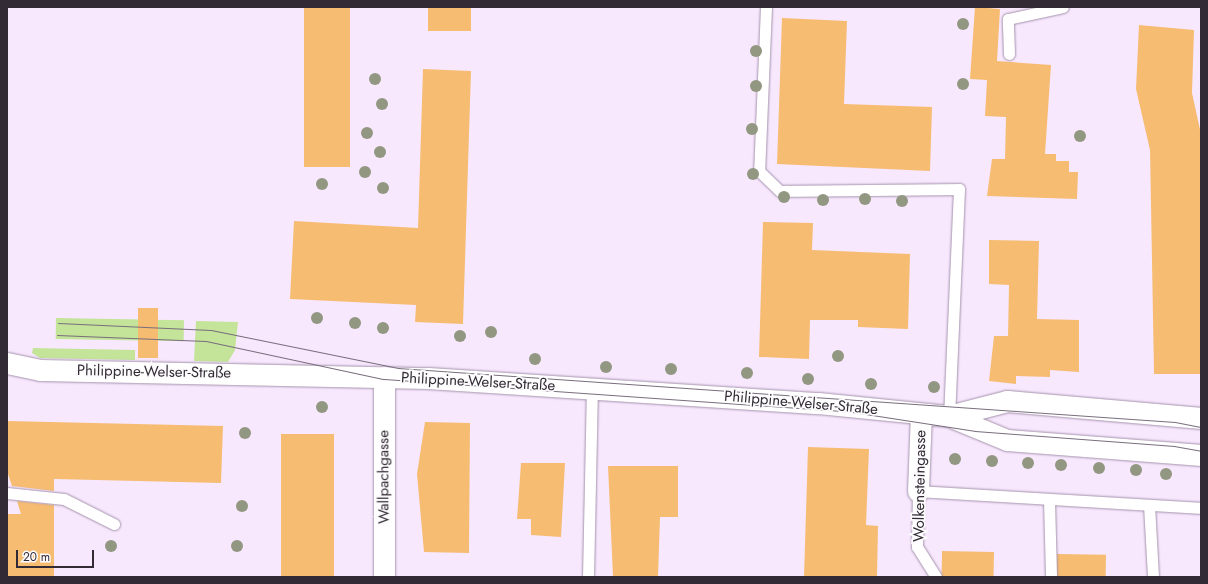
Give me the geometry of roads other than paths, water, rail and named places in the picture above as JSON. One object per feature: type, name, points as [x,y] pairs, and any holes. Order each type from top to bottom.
[{"type":"street","name":"Philippine-Welser-Straße","points":[[7,363],[40,370],[384,377],[592,388],[949,416],[1007,440],[1201,455]]},
{"type":"street","name":"Wallpachgasse","points":[[384,377],[384,577]]},
{"type":"street","name":"Philippine-Welser-Straße","points":[[949,416],[1007,401],[1201,418]]},
{"type":"street","name":"Wolkensteingasse","points":[[918,491],[922,414]]},
{"type":"lane","points":[[766,7],[759,171],[780,191],[959,189],[949,416]]},
{"type":"lane","points":[[1009,54],[1008,19],[1063,7]]},
{"type":"lane","points":[[588,577],[592,388]]},
{"type":"lane","points":[[918,491],[1201,508]]},
{"type":"lane","name":"Wolkensteingasse","points":[[918,491],[917,547],[936,577]]},
{"type":"lane","points":[[7,493],[64,499],[114,524]]},
{"type":"lane","points":[[1049,500],[1051,577]]},
{"type":"lane","points":[[1149,505],[1153,577]]},
{"type":"tram line","points":[[58,323],[211,330],[398,368],[1175,422],[1201,427]]},
{"type":"tram line","points":[[57,335],[206,341],[384,379],[846,411],[975,431],[1174,446],[1201,451]]}]
